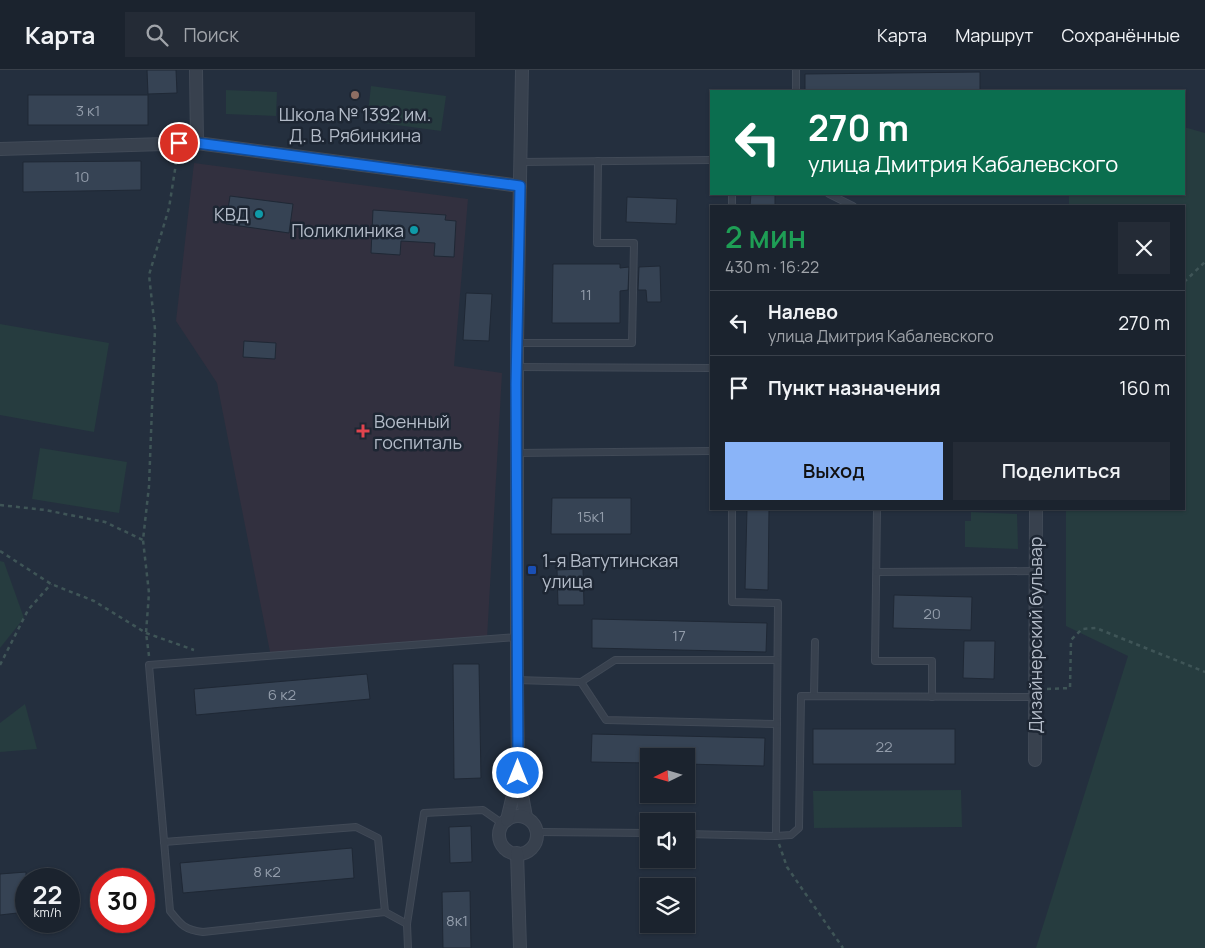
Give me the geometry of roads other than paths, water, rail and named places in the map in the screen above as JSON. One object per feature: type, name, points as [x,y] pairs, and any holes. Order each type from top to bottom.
[{"type":"street","points":[[196,70],[197,143]]},
{"type":"street","points":[[518,773],[500,837],[502,843],[511,852],[517,853],[530,850],[534,845],[537,832],[535,826],[526,817],[518,773],[516,367],[522,70]]},
{"type":"street","points":[[0,149],[197,143],[520,186]]},
{"type":"street","name":"Дизайнерский бульвар","points":[[1035,760],[1036,510]]},
{"type":"street","points":[[505,822],[513,817],[526,817]]},
{"type":"street","points":[[517,853],[520,948]]},
{"type":"lane","points":[[796,70],[796,90]]},
{"type":"lane","points":[[521,162],[710,160]]},
{"type":"lane","points":[[517,343],[632,343],[634,243],[597,243],[598,161]]},
{"type":"lane","points":[[831,195],[851,205]]},
{"type":"lane","points":[[516,367],[710,368]]},
{"type":"lane","points":[[516,452],[710,452]]},
{"type":"lane","points":[[732,510],[732,602],[778,603],[776,836]]},
{"type":"lane","points":[[878,510],[875,661],[932,661],[932,697]]},
{"type":"lane","points":[[876,572],[1036,571]]},
{"type":"lane","points":[[407,924],[385,912],[203,932],[188,930],[178,921],[170,911],[149,665],[518,636]]},
{"type":"lane","points":[[814,696],[815,642]]},
{"type":"lane","points":[[517,680],[581,682],[615,660],[777,660]]},
{"type":"lane","points":[[581,682],[606,720],[777,724]]},
{"type":"lane","points":[[695,834],[776,836],[791,835],[799,828],[801,696],[932,697],[1035,693]]},
{"type":"lane","points":[[408,948],[407,924],[424,813],[483,810],[505,822]]},
{"type":"lane","points":[[164,842],[356,827],[378,838],[385,912]]},
{"type":"lane","points":[[537,832],[640,833]]},
{"type":"place","name":"Школа № 1392 им. Д. В. Рябинкина","points":[[355,95]]},
{"type":"place","name":"КВД","points":[[259,214]]},
{"type":"place","name":"Поликлиника","points":[[414,230]]},
{"type":"place","name":"Военный госпиталь","points":[[363,431]]},
{"type":"place","name":"1-я Ватутинская улица","points":[[532,570]]}]
